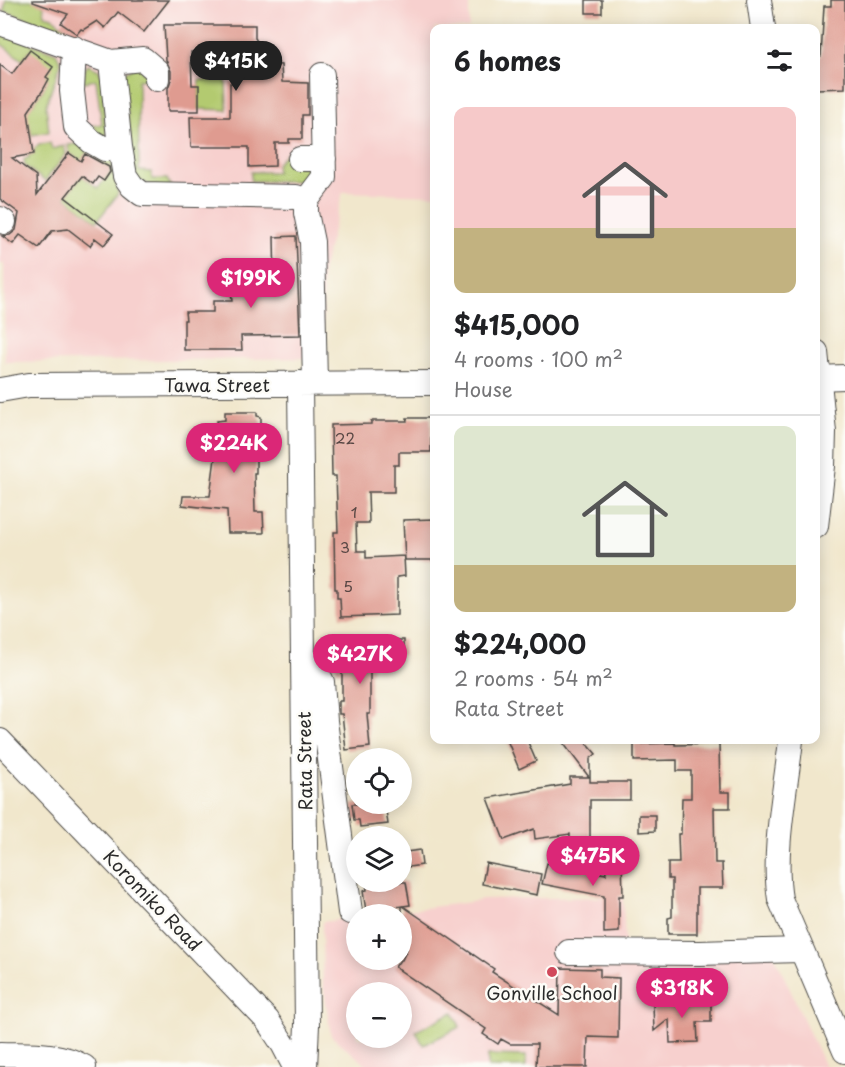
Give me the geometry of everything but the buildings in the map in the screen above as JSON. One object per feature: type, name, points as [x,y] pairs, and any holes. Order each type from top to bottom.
[{"type":"street","points":[[759,0],[762,24]]},
{"type":"street","points":[[0,23],[111,62],[143,59],[156,71],[157,79]]},
{"type":"street","points":[[74,48],[72,91],[76,127],[91,141],[105,149],[120,147]]},
{"type":"street","points":[[111,62],[125,176],[142,194],[296,197],[306,201],[324,177],[312,159],[322,75]]},
{"type":"street","name":"Rata Street","points":[[305,1067],[307,1025],[303,663],[307,383],[312,242],[306,201]]},
{"type":"street","points":[[820,378],[845,378]]},
{"type":"street","name":"Tawa Street","points":[[0,390],[29,385],[430,383]]},
{"type":"street","points":[[820,402],[824,449],[820,488]]},
{"type":"street","points":[[303,663],[313,663],[322,682],[349,904]]},
{"type":"street","name":"Koromiko Road","points":[[0,741],[260,1012],[283,1044],[295,1067]]},
{"type":"street","points":[[791,744],[778,852],[777,884],[786,916],[845,1051]]},
{"type":"street","points":[[569,952],[676,953],[800,950]]},
{"type":"street","points":[[0,1054],[58,1056],[84,1067]]},
{"type":"shaded area","points":[[0,0],[469,0],[469,24],[430,24],[430,195],[343,192],[322,272],[324,358],[5,362],[4,264],[0,264]]},
{"type":"shaded area","name":"Gonville School","points":[[623,897],[625,946],[770,945],[825,1067],[369,1067],[331,1036],[323,983],[322,922],[346,919],[346,970],[412,970],[412,910],[481,899]]},
{"type":"green space","points":[[6,0],[31,0],[43,4],[45,15],[52,17],[67,30],[66,32],[4,11]]},
{"type":"green space","points":[[0,32],[56,53],[61,63],[46,105],[49,132],[32,135],[26,113],[48,79],[30,50],[22,60],[0,43]]},
{"type":"green space","points":[[88,65],[99,70],[103,81],[107,136],[105,138],[92,126],[102,124],[96,80],[83,82]]},
{"type":"green space","points":[[137,66],[151,79],[138,80],[139,171],[151,172],[152,179],[167,179],[171,187],[160,188],[135,180],[123,73]]},
{"type":"green space","points":[[199,80],[226,80],[227,110],[199,109]]},
{"type":"green space","points":[[50,143],[52,149],[64,146],[66,154],[45,181],[25,166],[24,159],[34,154],[34,149],[39,144]]},
{"type":"green space","points":[[77,144],[102,153],[114,168],[118,194],[97,221],[65,197],[82,176],[98,188],[112,170],[88,151],[81,161],[69,153],[68,145]]},
{"type":"green space","points":[[286,153],[299,165],[312,169],[301,181],[251,181],[251,172],[277,172],[276,165]]},
{"type":"green space","points":[[453,1012],[460,1027],[423,1045],[416,1031]]},
{"type":"green space","points":[[488,1055],[526,1056],[526,1067],[488,1067]]},
{"type":"place","name":"Gonville School","points":[[552,972]]}]
